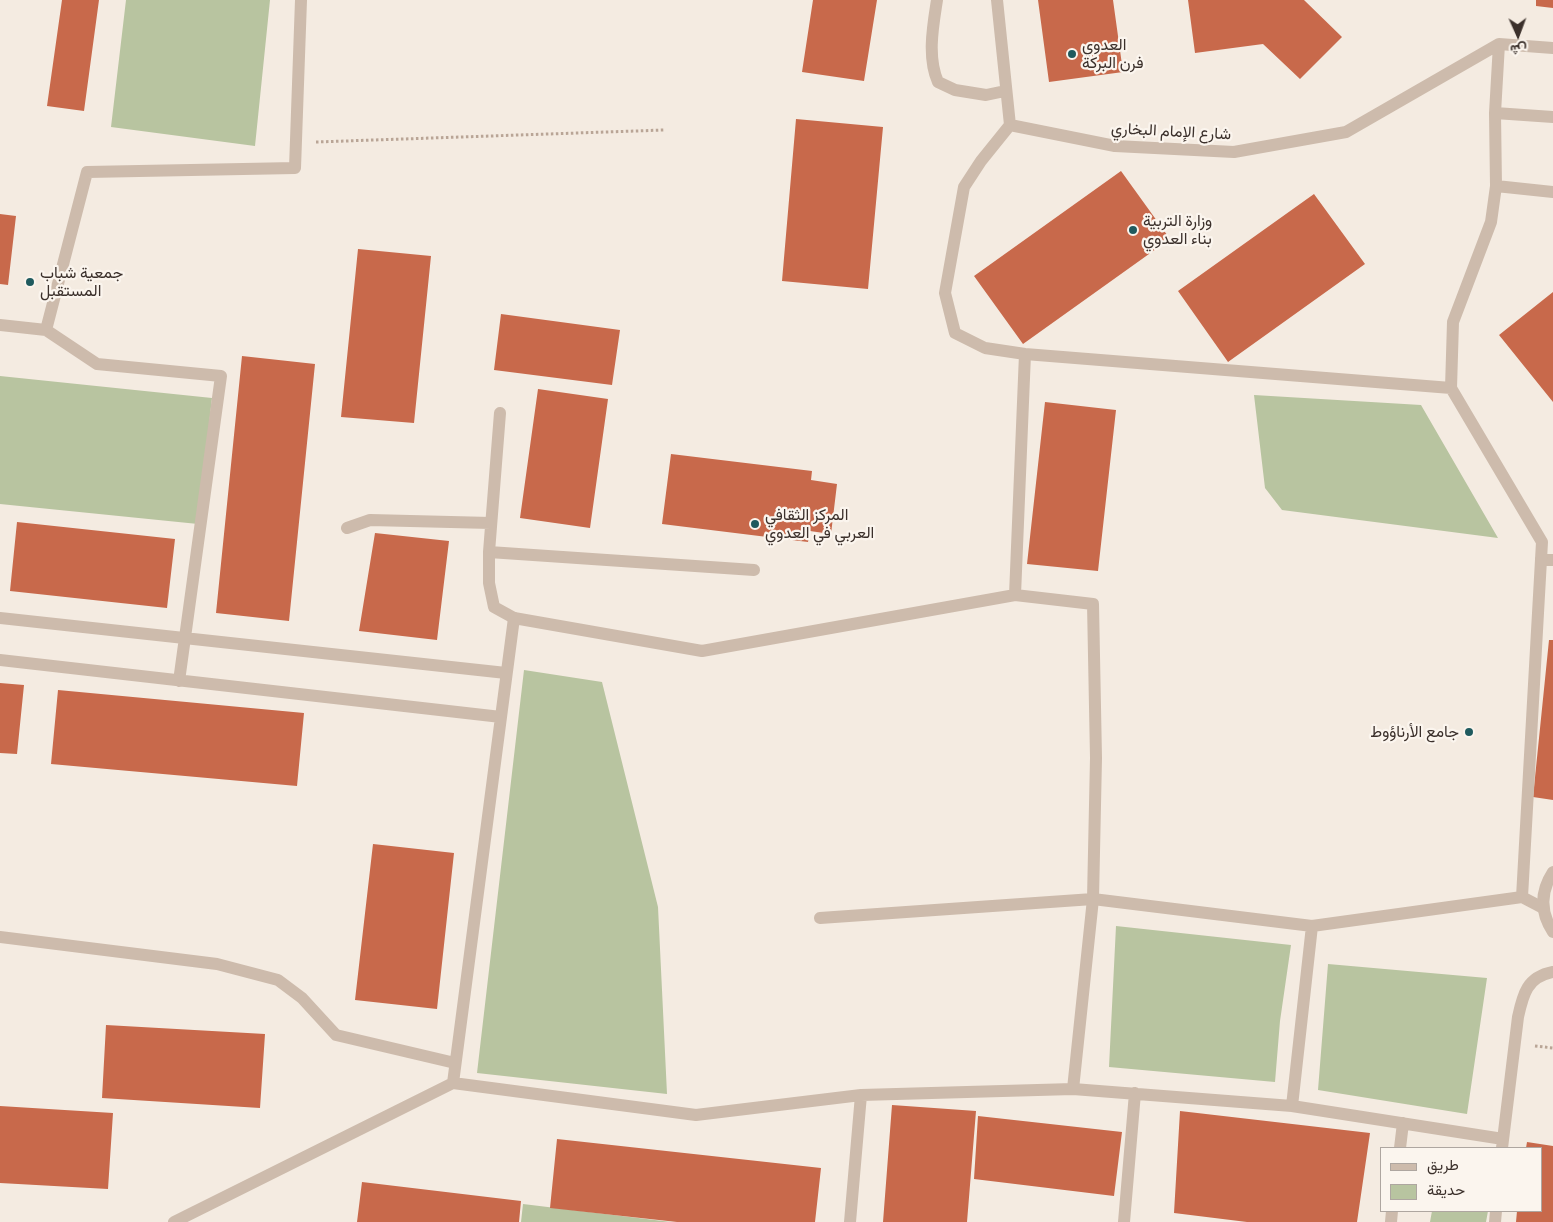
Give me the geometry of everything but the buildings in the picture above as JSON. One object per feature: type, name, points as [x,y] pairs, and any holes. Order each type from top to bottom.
[{"type":"street","points":[[46,330],[87,172],[295,168],[301,0]]},
{"type":"street","points":[[937,0],[932,36],[934,72],[938,82],[955,90],[986,95],[1006,91]]},
{"type":"street","points":[[997,0],[1010,125],[964,187],[945,293],[955,333],[985,348],[1025,354],[1451,388]]},
{"type":"street","points":[[1522,897],[1547,560],[1542,542],[1451,388],[1453,322],[1490,222],[1496,186],[1495,113],[1499,44],[1553,48]]},
{"type":"street","name":"شارع الإمام البخاري","points":[[1010,125],[1115,146],[1234,152],[1346,132],[1499,44]]},
{"type":"street","points":[[1495,113],[1553,117]]},
{"type":"street","points":[[1496,186],[1553,192]]},
{"type":"street","points":[[0,325],[46,330],[97,364],[222,376],[179,681]]},
{"type":"street","points":[[1015,595],[1025,354]]},
{"type":"street","points":[[500,413],[489,552],[489,583],[494,607],[514,618],[702,652],[1015,595],[1093,604],[1096,758],[1093,899],[1073,1089]]},
{"type":"street","points":[[347,528],[370,520],[491,523]]},
{"type":"street","points":[[489,552],[754,570]]},
{"type":"street","points":[[0,618],[506,673]]},
{"type":"street","points":[[453,1083],[514,618]]},
{"type":"street","points":[[0,660],[501,717]]},
{"type":"street","points":[[1553,872],[1543,894],[1543,908],[1547,922],[1553,932]]},
{"type":"street","points":[[820,918],[1093,899],[1312,926],[1522,897],[1543,908]]},
{"type":"street","points":[[1292,1106],[1312,926]]},
{"type":"street","points":[[0,937],[218,964],[278,980],[302,998],[336,1036],[455,1063]]},
{"type":"street","points":[[174,1222],[453,1083],[696,1115],[861,1095],[1073,1089],[1292,1106],[1403,1123],[1502,1143],[1521,1003],[1526,988],[1536,978],[1553,972]]},
{"type":"street","points":[[1124,1222],[1135,1093]]},
{"type":"street","points":[[850,1222],[861,1095]]},
{"type":"street","points":[[1400,1147],[1403,1123]]},
{"type":"path","points":[[296,143],[664,130]]},
{"type":"green space","points":[[126,0],[270,0],[255,146],[111,127]]},
{"type":"green space","points":[[0,376],[212,398],[198,524],[0,504]]},
{"type":"green space","points":[[1254,395],[1421,405],[1498,538],[1282,510],[1265,488]]},
{"type":"green space","points":[[524,670],[602,682],[658,907],[667,1094],[477,1073]]},
{"type":"green space","points":[[1116,926],[1291,945],[1280,1021],[1275,1082],[1109,1067]]},
{"type":"green space","points":[[1328,964],[1487,978],[1467,1114],[1318,1090]]},
{"type":"green space","points":[[523,1204],[671,1222],[521,1222]]},
{"type":"green space","points":[[1432,1212],[1488,1212],[1486,1222],[1430,1222]]},
{"type":"place","name":"العدوي فرن البركة","points":[[1072,54]]},
{"type":"place","name":"وزارة التربية بناء العدوي","points":[[1133,230]]},
{"type":"place","name":"جمعية شباب المستقبل","points":[[30,282]]},
{"type":"place","name":"المركز الثقافي العربي في العدوي","points":[[755,524]]},
{"type":"place","name":"جامع الأرناؤوط","points":[[1469,732]]}]
